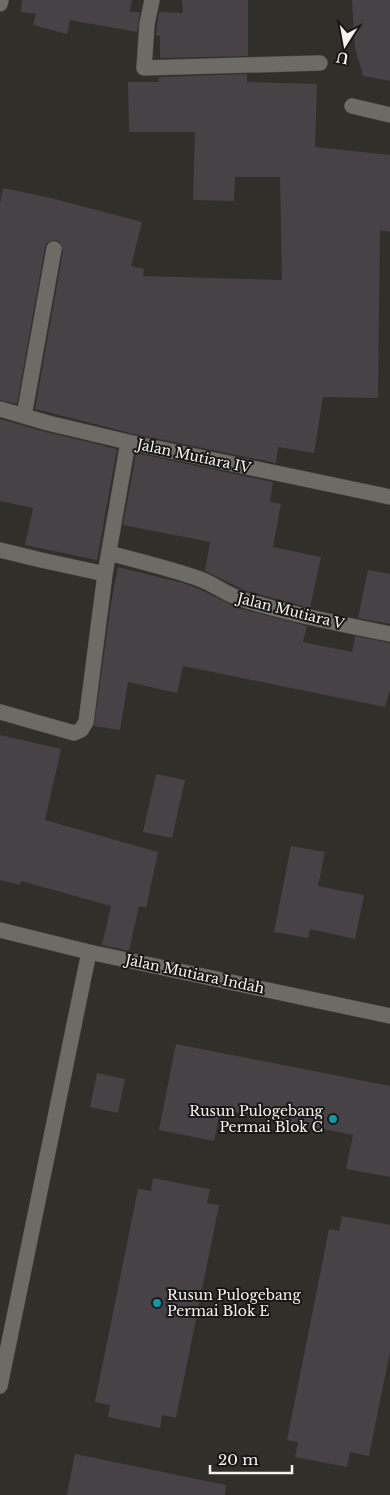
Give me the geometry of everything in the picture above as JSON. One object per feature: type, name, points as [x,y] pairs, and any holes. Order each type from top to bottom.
[{"type":"street","points":[[152,0],[147,24],[144,68],[320,63]]},
{"type":"street","points":[[352,106],[390,115]]},
{"type":"street","points":[[24,416],[54,249]]},
{"type":"street","name":"Jalan Mutiara IV","points":[[0,409],[128,442],[390,496]]},
{"type":"street","points":[[0,712],[74,733],[81,730],[86,722],[105,574],[128,442]]},
{"type":"street","points":[[0,550],[105,574]]},
{"type":"street","name":"Jalan Mutiara V","points":[[109,553],[198,578],[216,585],[226,594],[240,599],[323,621],[390,634]]},
{"type":"street","name":"Jalan Mutiara Indah","points":[[0,930],[89,952],[390,1016]]},
{"type":"street","points":[[0,1386],[89,952]]},
{"type":"building","points":[[22,0],[132,0],[130,12],[140,12],[137,32],[70,20],[67,34],[33,25],[36,14],[21,12]]},
{"type":"building","points":[[182,0],[248,0],[248,56],[160,58],[160,36],[156,35],[159,12],[183,13]]},
{"type":"building","points":[[352,0],[390,0],[390,81],[363,76],[355,48]]},
{"type":"building","points":[[247,74],[247,82],[317,84],[315,147],[390,155],[390,232],[380,230],[378,398],[323,397],[314,453],[278,447],[276,463],[130,433],[35,409],[63,251],[60,242],[55,240],[47,243],[45,247],[17,404],[0,400],[0,203],[3,188],[51,198],[142,222],[131,266],[144,269],[143,276],[282,280],[280,177],[235,177],[234,201],[193,200],[195,132],[129,132],[128,82],[159,82],[159,77]]},
{"type":"building","points":[[0,419],[117,449],[97,560],[25,545],[33,508],[0,501]]},
{"type":"building","points":[[136,453],[273,482],[270,502],[281,504],[273,547],[321,557],[310,608],[244,590],[205,571],[210,542],[123,525]]},
{"type":"building","points":[[118,567],[183,583],[238,608],[307,626],[303,642],[352,652],[355,636],[390,643],[390,690],[385,707],[183,666],[177,693],[128,682],[120,730],[94,726],[111,603]]},
{"type":"building","points":[[368,570],[390,574],[390,624],[358,618]]},
{"type":"building","points":[[0,735],[61,749],[45,820],[158,852],[146,908],[139,906],[129,951],[102,945],[111,906],[21,881],[20,885],[0,880]]},
{"type":"building","points":[[156,774],[185,780],[172,838],[143,832]]},
{"type":"building","points":[[291,846],[325,852],[318,886],[364,895],[355,939],[310,929],[308,938],[274,932]]},
{"type":"building","name":"Rusun Pulogebang Permai Blok C","points":[[176,1044],[390,1086],[390,1177],[346,1169],[353,1135],[221,1109],[214,1141],[159,1130]]},
{"type":"building","points":[[97,1073],[125,1079],[118,1113],[90,1107]]},
{"type":"building","name":"Rusun Pulogebang Permai Blok E","points":[[153,1178],[210,1189],[207,1203],[219,1205],[176,1418],[162,1415],[160,1428],[108,1417],[110,1405],[95,1402],[138,1189],[151,1191]]},
{"type":"building","points":[[342,1216],[390,1225],[390,1352],[369,1456],[350,1452],[347,1467],[295,1457],[298,1442],[287,1440],[329,1229],[339,1231]]},
{"type":"building","points":[[75,1454],[226,1485],[225,1495],[67,1495]]},
{"type":"place","name":"Rusun Pulogebang Permai Blok C","points":[[333,1119]]},
{"type":"place","name":"Rusun Pulogebang Permai Blok E","points":[[157,1303]]}]
